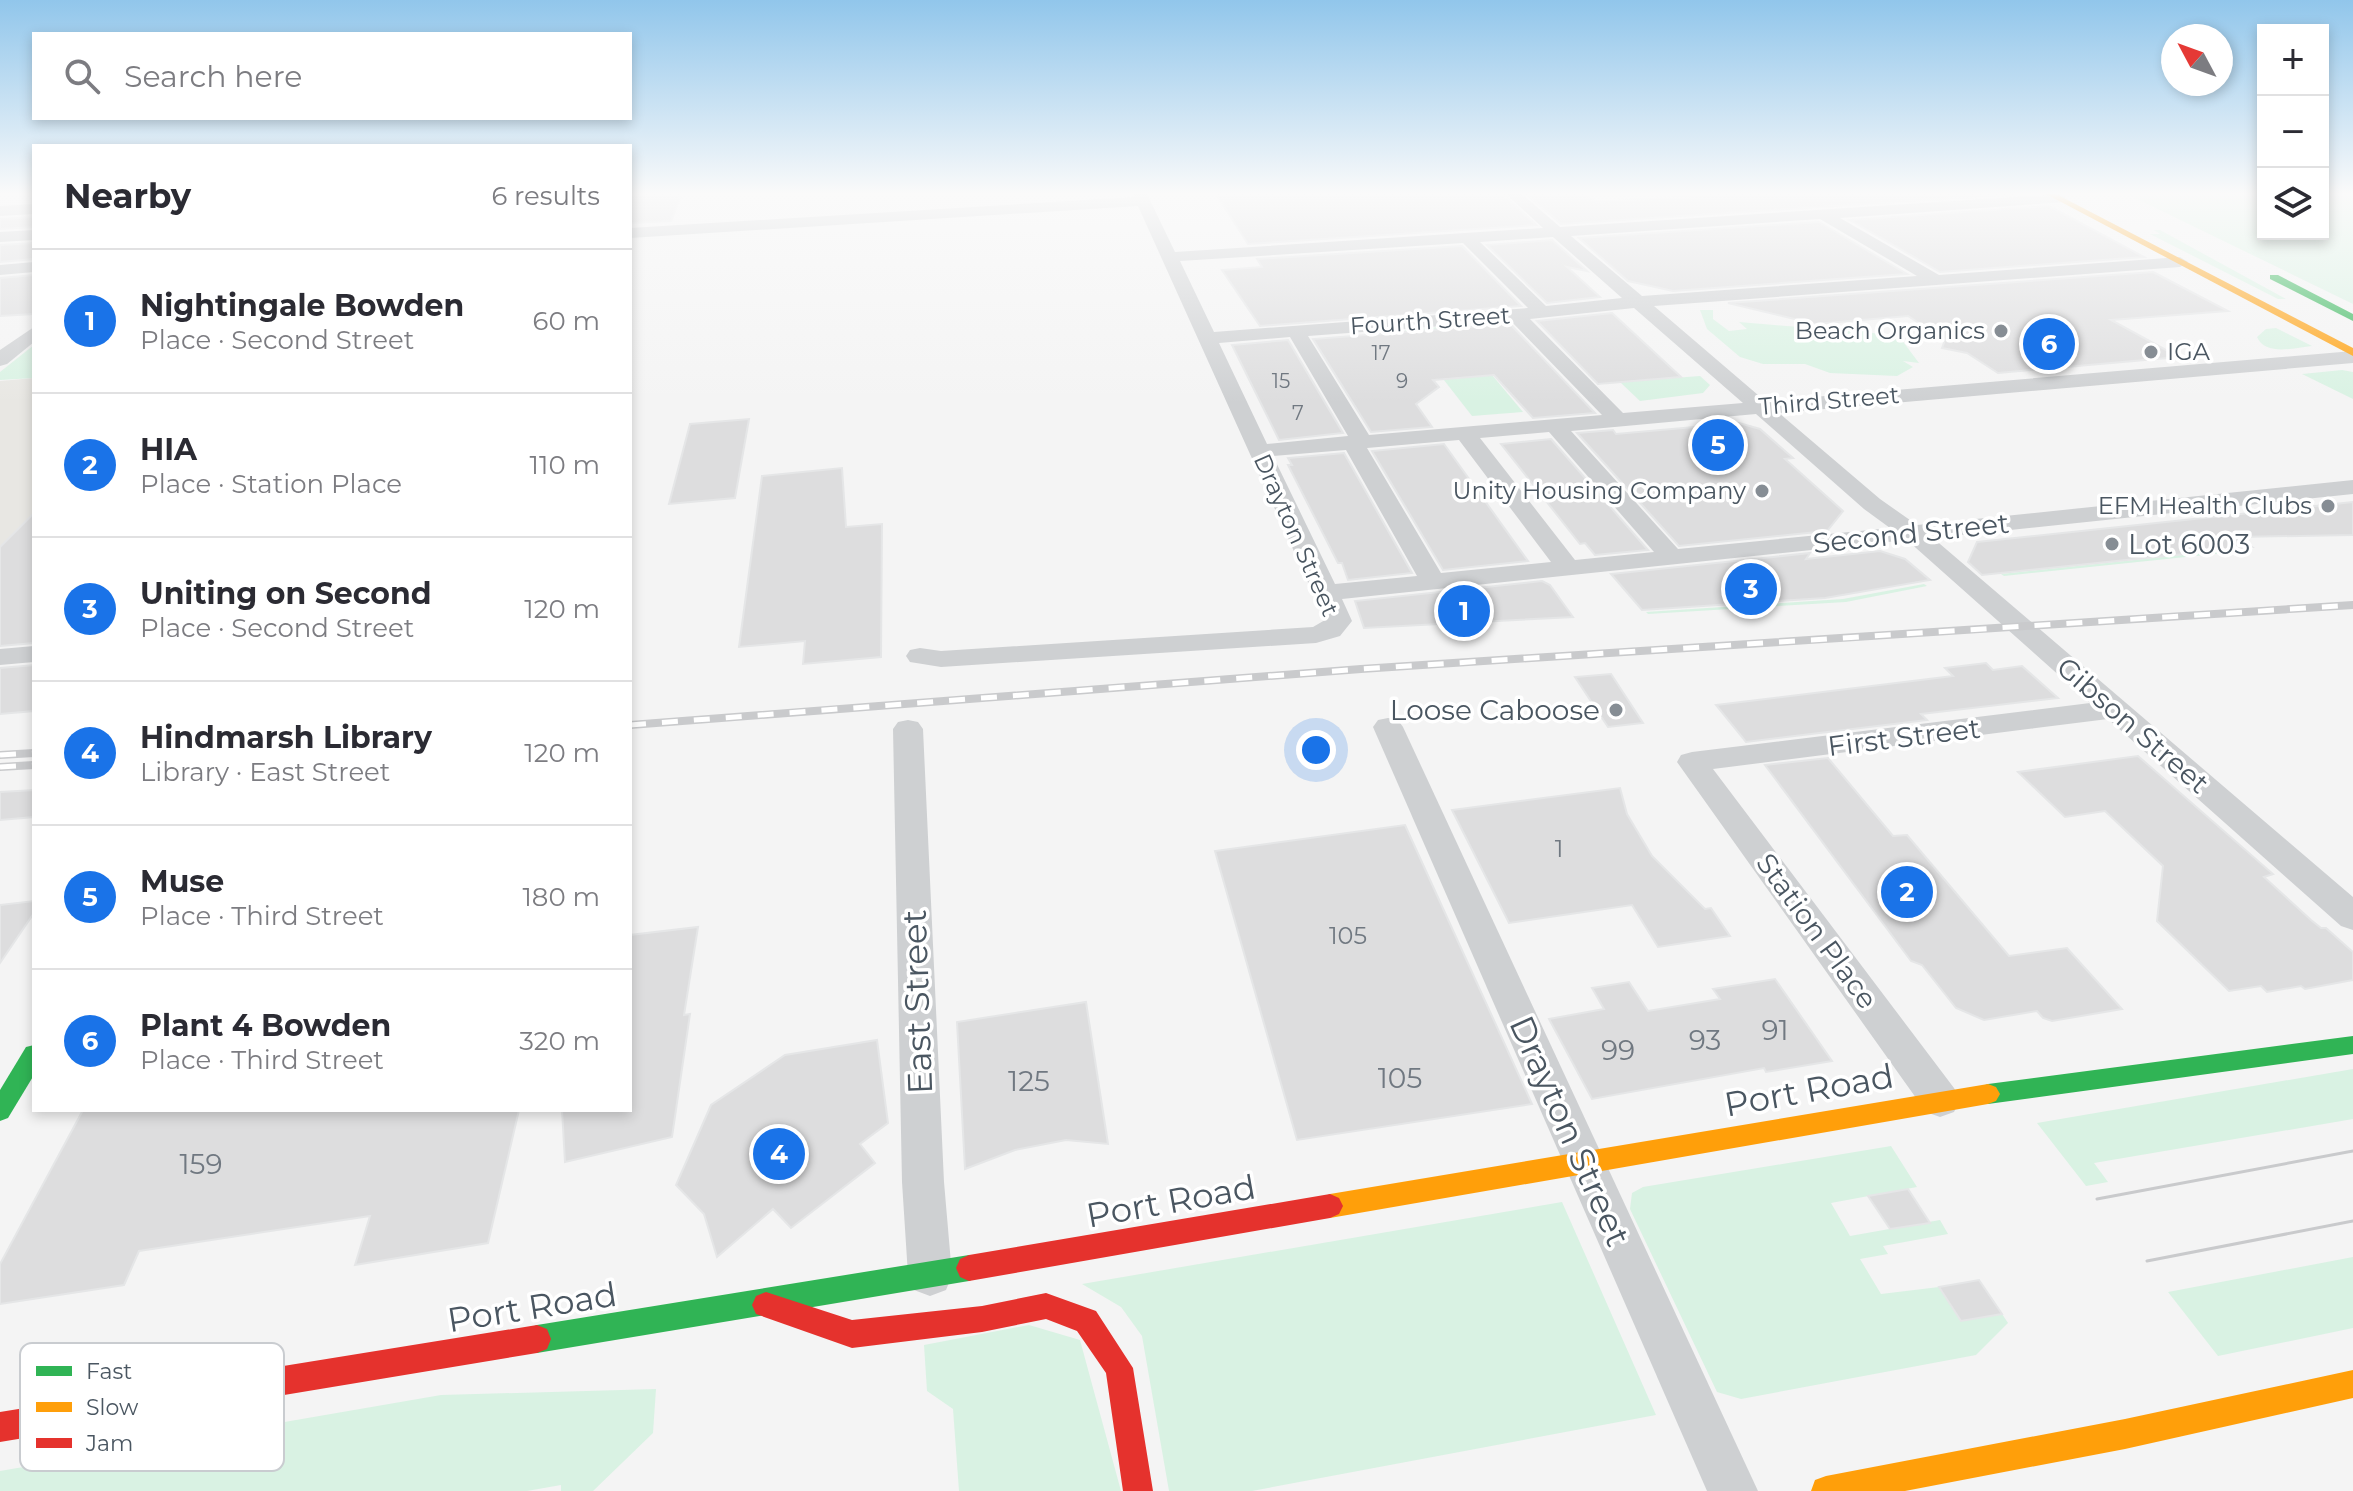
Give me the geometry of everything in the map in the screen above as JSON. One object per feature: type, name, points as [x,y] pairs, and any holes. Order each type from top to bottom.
[{"type":"main road","points":[[2183,264],[2353,355]]},
{"type":"main road","points":[[2353,315],[2283,281],[2258,275],[2353,331]]},
{"type":"main road","name":"Port Road","points":[[284,1381],[930,1275],[1940,1100],[2353,1045]]},
{"type":"main road","points":[[0,1111],[32,1057]]},
{"type":"main road","points":[[760,1303],[852,1334],[982,1319],[1046,1306],[1086,1321],[1119,1368],[1138,1491]]},
{"type":"main road","points":[[1826,1491],[2125,1434],[2353,1384]]},
{"type":"main road","name":"Port Road","points":[[0,1427],[20,1424]]},
{"type":"street","name":"Drayton Street","points":[[920,656],[941,659],[1316,635],[1331,630],[1339,621],[1172,264]]},
{"type":"street","points":[[1493,264],[1542,312]]},
{"type":"street","name":"Gibson Street","points":[[1601,264],[1767,406],[1872,504],[1913,533],[2353,917]]},
{"type":"street","points":[[1908,264],[1936,280]]},
{"type":"street","name":"Fourth Street","points":[[1205,338],[1516,315],[1644,301],[2159,264]]},
{"type":"street","points":[[0,270],[32,267]]},
{"type":"street","points":[[1516,315],[1617,419]]},
{"type":"street","points":[[1296,331],[1433,582]]},
{"type":"street","points":[[0,360],[32,335]]},
{"type":"street","name":"Third Street","points":[[1258,451],[2353,355]]},
{"type":"street","points":[[1554,425],[1673,558]]},
{"type":"street","points":[[1465,433],[1568,568]]},
{"type":"street","name":"Second Street","points":[[1325,593],[2353,487]]},
{"type":"street","points":[[0,657],[32,654]]},
{"type":"street","name":"First Street","points":[[1692,762],[2115,709]]},
{"type":"street","name":"Drayton Street","points":[[1388,727],[1733,1491]]},
{"type":"street","name":"East Street","points":[[908,729],[923,1182],[930,1275]]},
{"type":"street","name":"Station Place","points":[[1692,762],[1940,1100]]},
{"type":"shaded area","points":[[32,378],[32,636],[0,639],[0,381]]},
{"type":"green space","points":[[2208,264],[2221,264],[2286,299],[2278,299]]},
{"type":"green space","points":[[2270,264],[2353,264],[2353,304]]},
{"type":"green space","points":[[1700,310],[1713,310],[1713,319],[1729,331],[1747,329],[1739,322],[1821,329],[1836,334],[1845,327],[1901,339],[1919,363],[1903,361],[1913,367],[1897,376],[1830,373],[1805,364],[1763,364],[1740,357],[1707,329]]},
{"type":"green space","points":[[1451,326],[1523,412],[1472,416],[1405,330]]},
{"type":"green space","points":[[2276,328],[2312,346],[2266,347],[2257,337],[2266,329]]},
{"type":"green space","points":[[32,347],[32,378],[0,380],[0,372]]},
{"type":"green space","points":[[2342,370],[2353,372],[2353,399],[2302,374]]},
{"type":"green space","points":[[1700,376],[1710,385],[1703,393],[1640,401],[1620,382]]},
{"type":"green space","points":[[2249,548],[2253,550],[2001,574]]},
{"type":"green space","points":[[1924,584],[1927,586],[1846,602],[1646,612],[1843,599]]},
{"type":"green space","points":[[2353,1069],[2353,1119],[2094,1163],[2108,1182],[2086,1186],[2037,1123]]},
{"type":"green space","points":[[1891,1146],[1917,1187],[1831,1203],[1850,1236],[1940,1220],[1948,1234],[1883,1246],[1888,1254],[1860,1259],[1881,1294],[1939,1287],[1961,1321],[2002,1314],[2008,1323],[1976,1355],[1741,1399],[1717,1392],[1630,1209],[1632,1193],[1643,1187]]},
{"type":"green space","points":[[1562,1202],[1656,1415],[1252,1491],[1169,1491],[1142,1336],[1121,1307],[1082,1284]]},
{"type":"green space","points":[[2353,1257],[2353,1328],[2218,1356],[2168,1292]]},
{"type":"green space","points":[[1029,1325],[1080,1340],[1121,1491],[959,1491],[953,1409],[927,1391],[924,1345]]},
{"type":"green space","points":[[656,1389],[653,1433],[593,1491],[561,1491],[561,1485],[527,1491],[0,1491],[0,1471],[20,1468],[20,1471],[284,1471],[284,1422],[441,1395]]},
{"type":"building","points":[[1260,264],[1479,264],[1521,306],[1260,326],[1222,270],[1262,267]]},
{"type":"building","points":[[1506,264],[1579,264],[1587,271],[1567,267],[1600,297],[1547,303]]},
{"type":"building","points":[[1608,264],[1889,264],[1907,274],[1673,291],[1628,281]]},
{"type":"building","points":[[1925,264],[2055,264],[1940,272]]},
{"type":"building","points":[[2153,272],[2228,311],[2111,320],[2179,357],[1998,373],[1967,353],[1942,348],[1945,340],[1908,316],[1815,324],[1728,303]]},
{"type":"building","points":[[32,275],[32,314],[0,316],[0,278]]},
{"type":"building","points":[[1612,313],[1681,377],[1598,384],[1537,321]]},
{"type":"building","points":[[1510,324],[1595,413],[1533,418],[1494,375],[1433,380],[1439,387],[1416,404],[1432,427],[1371,432],[1313,339]]},
{"type":"building","points":[[1288,340],[1343,433],[1279,440],[1232,345]]},
{"type":"building","points":[[749,419],[735,498],[669,504],[690,424]]},
{"type":"building","points":[[1739,423],[1760,429],[1793,458],[1785,459],[1843,511],[1827,531],[1679,546],[1577,433],[1613,430],[1616,434]]},
{"type":"building","points":[[1551,439],[1648,550],[1595,555],[1585,543],[1580,544],[1501,444]]},
{"type":"building","points":[[1444,444],[1528,561],[1443,570],[1372,451]]},
{"type":"building","points":[[1344,453],[1412,573],[1348,580],[1342,563],[1338,563],[1288,465],[1292,465],[1288,458]]},
{"type":"building","points":[[842,468],[846,527],[882,524],[881,657],[803,664],[805,641],[739,647],[762,476]]},
{"type":"building","name":"Lot 6003","points":[[2353,502],[2353,535],[2236,537],[2252,547],[1982,575],[1968,562],[1977,542]]},
{"type":"building","points":[[32,515],[32,643],[0,646],[0,547]]},
{"type":"building","points":[[1880,551],[1905,559],[1930,580],[1825,598],[1642,610],[1611,574],[1810,553],[1806,559]]},
{"type":"building","points":[[1542,581],[1550,585],[1573,617],[1364,628],[1355,601]]},
{"type":"building","points":[[1986,663],[1993,670],[2022,666],[2058,698],[1921,714],[1927,720],[1746,742],[1716,705],[1953,676],[1945,668]]},
{"type":"building","points":[[32,665],[32,711],[0,714],[0,668]]},
{"type":"building","points":[[1611,674],[1643,723],[1608,727],[1575,677]]},
{"type":"building","points":[[2138,756],[2273,874],[2264,877],[2311,920],[2326,928],[2353,952],[2353,980],[2305,989],[2301,986],[2267,992],[2261,986],[2229,991],[2157,921],[2163,866],[2105,811],[2065,817],[2018,772]]},
{"type":"building","points":[[1828,758],[1893,836],[1907,835],[2009,956],[2067,948],[2122,1009],[2052,1021],[2043,1018],[2037,1011],[1984,1020],[1956,1008],[1922,965],[1911,961],[1765,765]]},
{"type":"building","points":[[1620,788],[1627,814],[1652,856],[1705,909],[1711,908],[1730,936],[1658,947],[1632,905],[1509,923],[1452,810]]},
{"type":"building","points":[[32,790],[32,817],[0,820],[0,792]]},
{"type":"building","points":[[1405,825],[1532,1104],[1297,1140],[1215,851]]},
{"type":"building","points":[[32,901],[32,916],[0,963],[0,905]]},
{"type":"building","points":[[698,927],[684,1015],[690,1014],[672,1137],[565,1162],[562,1112],[632,1112],[632,935]]},
{"type":"building","points":[[1775,979],[1832,1061],[1766,1072],[1764,1068],[1592,1099],[1549,1019],[1604,1009],[1592,988],[1629,982],[1648,1011],[1720,999],[1713,989]]},
{"type":"building","points":[[1086,1002],[1108,1144],[1066,1140],[1015,1150],[965,1169],[957,1022]]},
{"type":"building","points":[[877,1040],[888,1123],[860,1144],[875,1163],[791,1228],[773,1209],[717,1257],[704,1214],[676,1185],[711,1105],[785,1055]]},
{"type":"building","points":[[82,1112],[519,1112],[488,1243],[355,1265],[370,1216],[139,1251],[124,1285],[0,1304],[0,1264]]},
{"type":"building","points":[[1908,1189],[1930,1223],[1890,1229],[1868,1196]]},
{"type":"building","points":[[1979,1280],[2002,1314],[1961,1321],[1939,1287]]},
{"type":"tram line","points":[[2097,1199],[2353,1151]]},
{"type":"tram line","points":[[2147,1261],[2353,1221]]},
{"type":"railway","points":[[632,725],[1361,669],[2353,605]]},
{"type":"railway","points":[[0,755],[32,753]]},
{"type":"railway","points":[[0,767],[32,765]]},
{"type":"traffic: fast","points":[[2274,277],[2353,318]]},
{"type":"traffic: fast","points":[[1988,1094],[2353,1045]]},
{"type":"traffic: fast","points":[[0,1111],[32,1057]]},
{"type":"traffic: fast","points":[[537,1339],[969,1268]]},
{"type":"traffic: slow","points":[[2183,264],[2353,353]]},
{"type":"traffic: slow","points":[[1330,1206],[1988,1094]]},
{"type":"traffic: slow","points":[[1826,1491],[2125,1434],[2353,1384]]},
{"type":"traffic: jam","points":[[969,1268],[1330,1206]]},
{"type":"traffic: jam","points":[[766,1305],[852,1334],[982,1319],[1046,1306],[1086,1321],[1119,1368],[1138,1491]]},
{"type":"traffic: jam","points":[[284,1380],[537,1339]]},
{"type":"traffic: jam","points":[[0,1427],[20,1424]]},
{"type":"place","name":"Beach Organics","points":[[2001,331]]},
{"type":"place","name":"Plant 4 Bowden","points":[[2049,344]]},
{"type":"place","name":"IGA","points":[[2151,352]]},
{"type":"place","name":"Muse","points":[[1718,445]]},
{"type":"place","name":"Unity Housing Company","points":[[1762,491]]},
{"type":"place","name":"EFM Health Clubs","points":[[2328,506]]},
{"type":"place","name":"Lot 6003","points":[[2112,544]]},
{"type":"place","name":"Uniting on Second","points":[[1751,589]]},
{"type":"place","name":"Nightingale Bowden","points":[[1464,611]]},
{"type":"place","name":"Loose Caboose","points":[[1616,710]]},
{"type":"place","name":"HIA","points":[[1907,892]]},
{"type":"place","name":"Hindmarsh Library","points":[[779,1154]]}]
